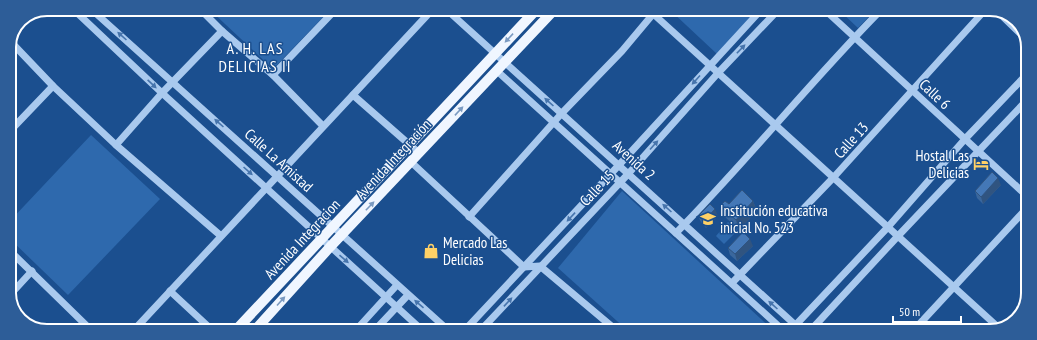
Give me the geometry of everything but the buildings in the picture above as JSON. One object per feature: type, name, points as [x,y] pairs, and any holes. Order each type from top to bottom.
[{"type":"main road","name":"Avenida Integracion","points":[[242,324],[530,16]]},
{"type":"main road","name":"Avenida Integración","points":[[260,324],[330,247],[548,16]]},
{"type":"street","name":"Calle La Amistad","points":[[80,16],[415,324]]},
{"type":"street","name":"Calle La Amistad","points":[[99,16],[441,324]]},
{"type":"street","points":[[207,16],[273,75],[323,126]]},
{"type":"street","points":[[273,75],[327,16]]},
{"type":"street","points":[[139,324],[426,16]]},
{"type":"street","name":"Avenida 2","points":[[454,16],[795,324]]},
{"type":"street","points":[[469,216],[562,113],[622,51],[648,16]]},
{"type":"street","points":[[655,16],[994,324]]},
{"type":"street","points":[[471,324],[611,174],[755,16]]},
{"type":"street","name":"Calle 15","points":[[487,324],[629,174],[718,73],[772,16]]},
{"type":"street","name":"Calle 6","points":[[831,16],[1021,190]]},
{"type":"street","points":[[676,233],[776,125],[854,37],[875,16]]},
{"type":"street","name":"Calle 13","points":[[732,283],[833,178],[980,16]]},
{"type":"street","points":[[116,145],[172,82],[222,31]]},
{"type":"street","points":[[16,47],[53,86],[116,145],[221,236]]},
{"type":"street","name":"Avenida 2","points":[[497,71],[776,324]]},
{"type":"street","points":[[797,324],[888,227],[965,139],[1021,80]]},
{"type":"street","points":[[16,125],[53,86]]},
{"type":"street","points":[[353,94],[419,153]]},
{"type":"street","points":[[816,324],[1021,106]]},
{"type":"street","points":[[411,162],[524,267],[540,266],[609,324]]},
{"type":"street","points":[[920,324],[1021,214]]},
{"type":"street","points":[[16,256],[85,324]]},
{"type":"street","points":[[16,288],[32,271]]},
{"type":"street","points":[[362,324],[397,285]]},
{"type":"street","points":[[170,290],[206,324]]},
{"type":"street","points":[[380,324],[408,295]]},
{"type":"shaded area","points":[[216,16],[324,16],[273,69]]},
{"type":"shaded area","points":[[676,16],[752,16],[717,54]]},
{"type":"shaded area","points":[[845,16],[869,16],[858,28]]},
{"type":"shaded area","points":[[91,135],[160,199],[68,295],[16,245],[16,215]]},
{"type":"shaded area","points":[[622,191],[766,324],[620,324],[558,268]]},
{"type":"shaded area","points":[[728,222],[738,230],[724,244],[716,236]]},
{"type":"place","name":"Hostal Las Delicias","points":[[981,164]]},
{"type":"place","name":"Institución educativa inicial No. 523","points":[[708,219]]},
{"type":"place","name":"Mercado Las Delicias","points":[[431,251]]},
{"type":"district","name":"A. H. LAS DELICIAS II","points":[[255,57]]}]
